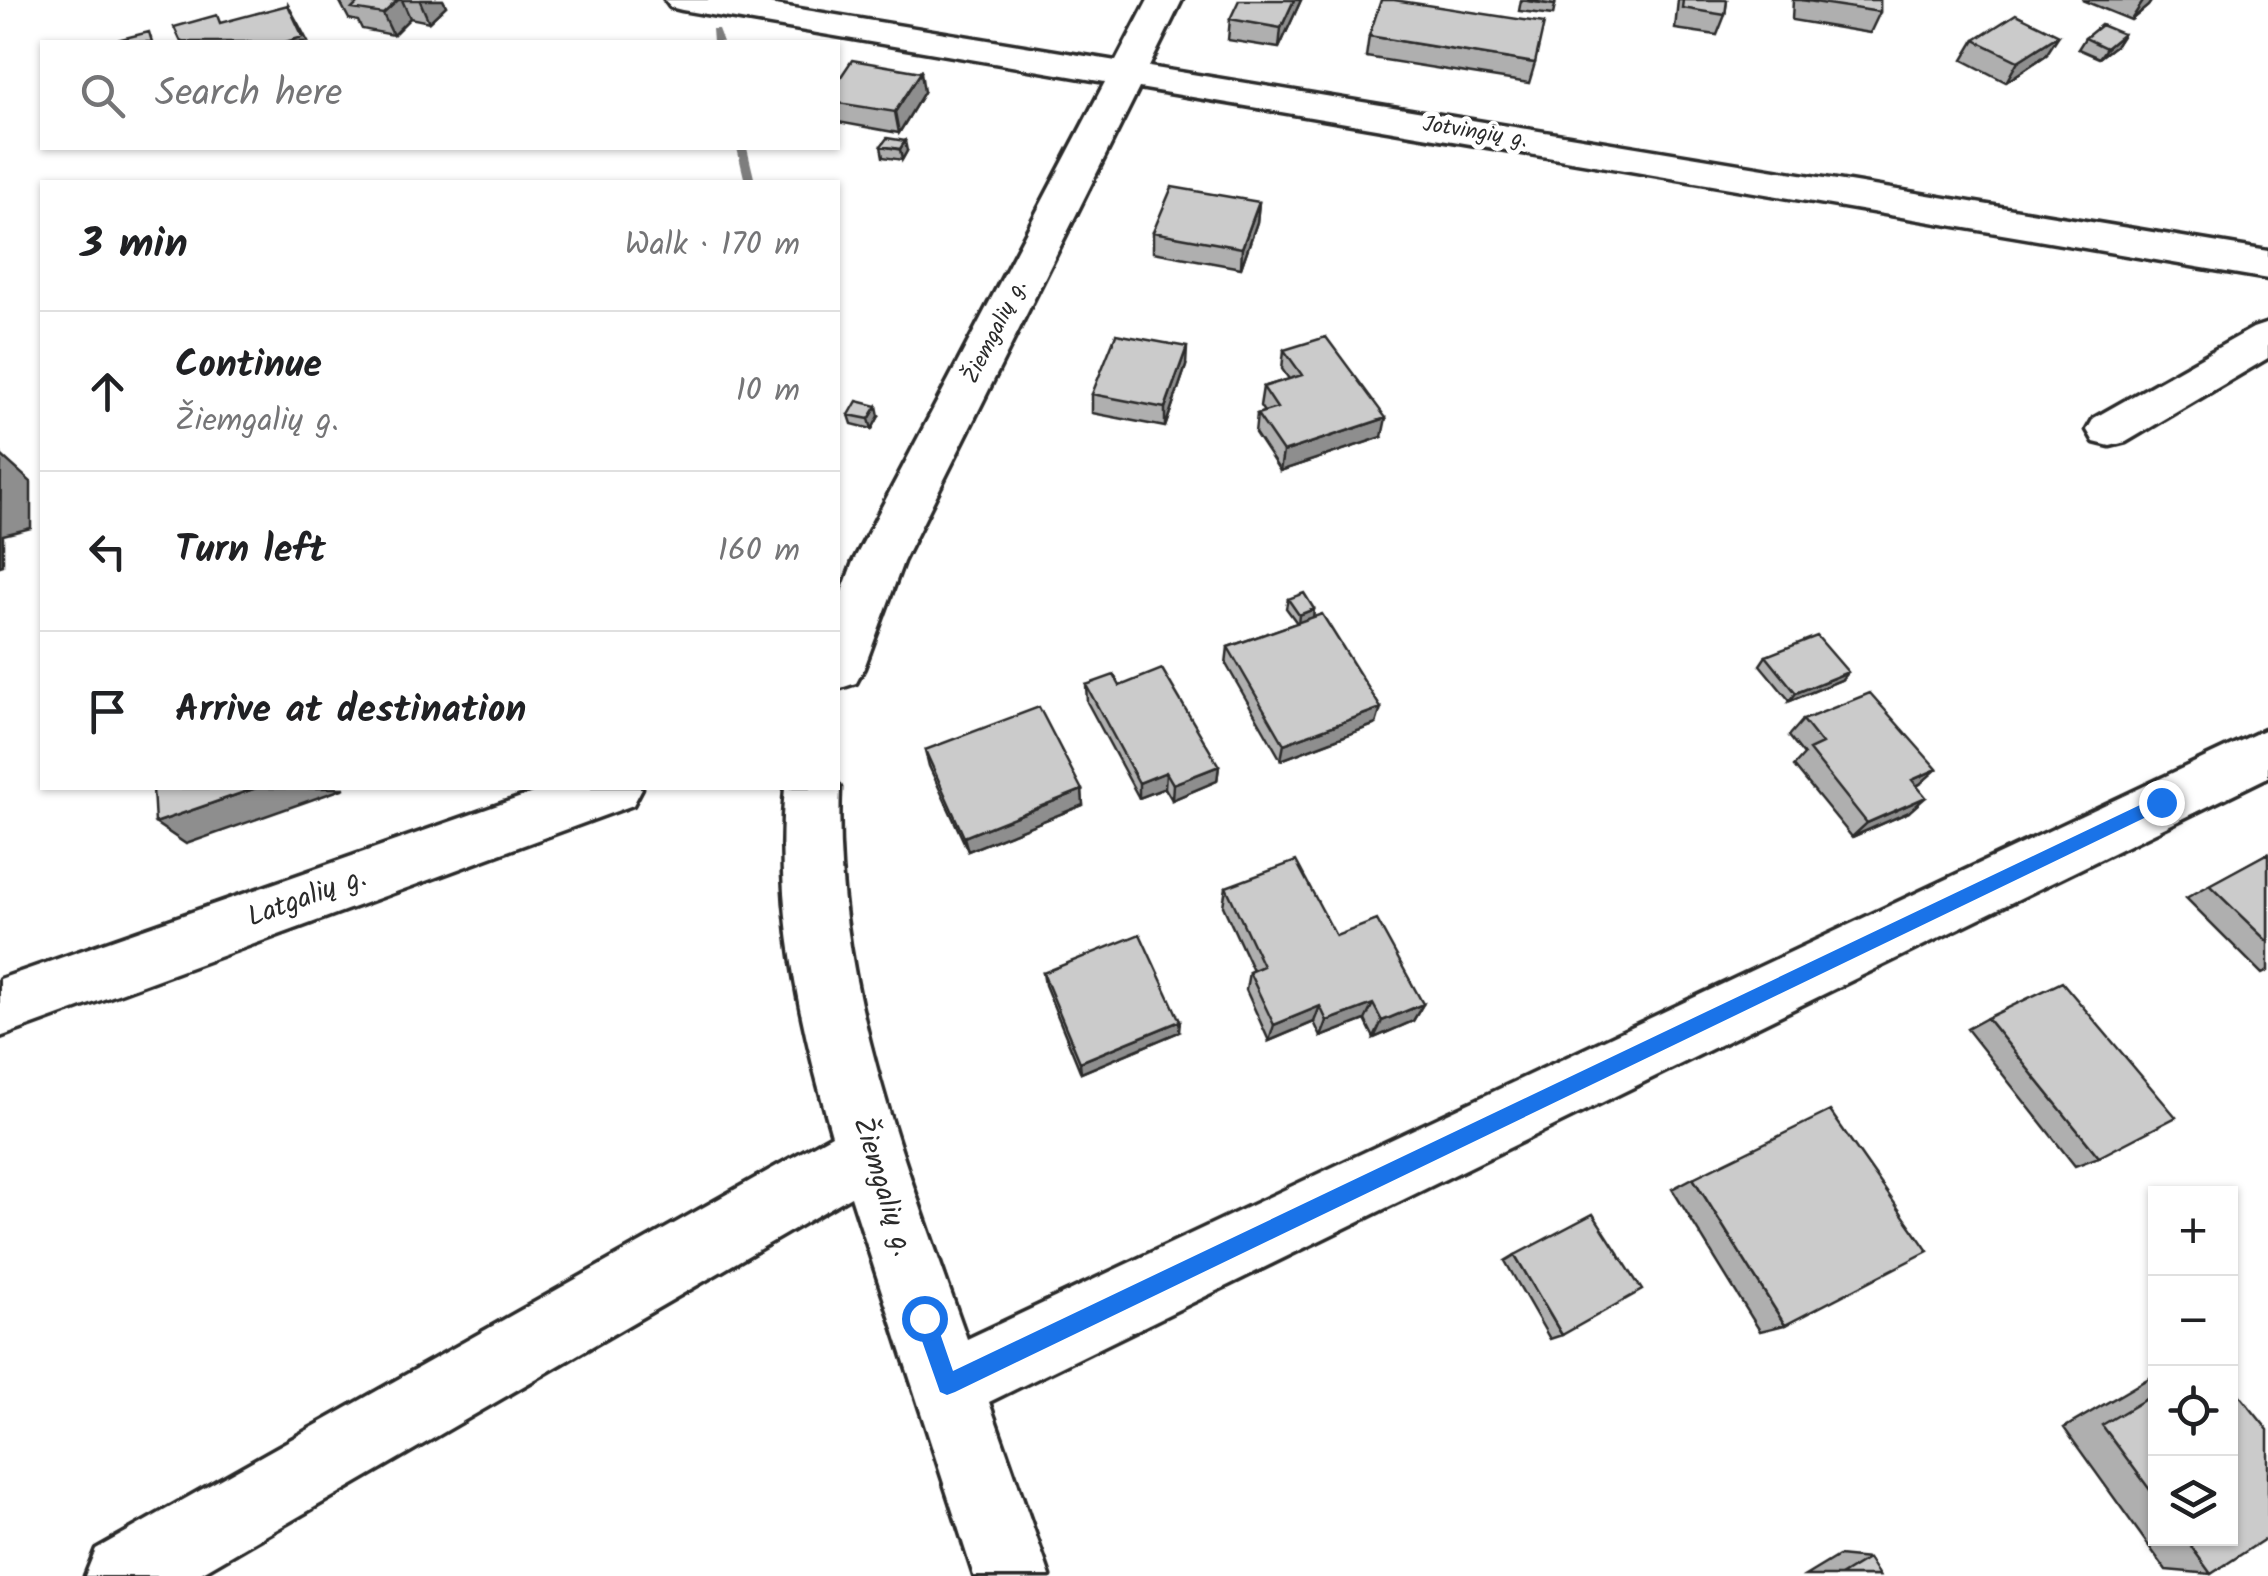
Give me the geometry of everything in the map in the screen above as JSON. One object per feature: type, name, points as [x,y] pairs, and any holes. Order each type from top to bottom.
[{"type":"street","name":"Jotvingių g.","points":[[682,0],[2268,265]]},
{"type":"street","name":"Žiemgalių g.","points":[[840,663],[878,562],[1165,0]]},
{"type":"street","points":[[2110,430],[2268,338]]},
{"type":"street","points":[[947,1385],[2268,750]]},
{"type":"street","name":"Latgalių g.","points":[[0,1008],[608,790]]},
{"type":"street","name":"Žiemgalių g.","points":[[812,790],[808,826],[816,943],[868,1150],[1012,1576]]},
{"type":"street","points":[[123,1576],[868,1150]]},
{"type":"building","points":[[343,0],[398,0],[383,14],[352,9],[358,3]]},
{"type":"building","points":[[1239,0],[1294,0],[1281,28],[1230,19]]},
{"type":"building","points":[[1381,0],[1544,23],[1535,63],[1369,36]]},
{"type":"building","points":[[1522,0],[1556,0],[1555,5]]},
{"type":"building","points":[[1683,0],[1727,0],[1725,15],[1682,8]]},
{"type":"building","points":[[1801,0],[1880,0],[1880,12]]},
{"type":"building","points":[[288,5],[303,37],[180,40],[174,27],[217,15],[220,23]]},
{"type":"building","points":[[2016,14],[2059,35],[2018,61],[1975,40]]},
{"type":"building","points":[[2101,25],[2123,34],[2106,48],[2085,38]]},
{"type":"building","points":[[149,32],[151,40],[117,40]]},
{"type":"building","points":[[852,60],[921,72],[895,112],[840,103],[840,78]]},
{"type":"building","points":[[887,138],[905,141],[900,149],[881,146]]},
{"type":"building","points":[[1172,187],[1259,202],[1242,248],[1153,232]]},
{"type":"building","points":[[1116,334],[1187,347],[1165,408],[1092,394]]},
{"type":"building","points":[[1326,337],[1386,418],[1283,452],[1257,414],[1277,408],[1263,387],[1302,375],[1284,350]]},
{"type":"building","points":[[857,401],[877,406],[869,419],[849,415]]},
{"type":"building","points":[[1304,593],[1314,609],[1299,615],[1288,599]]},
{"type":"building","points":[[1322,614],[1381,708],[1284,744],[1228,647]]},
{"type":"building","points":[[1817,636],[1848,672],[1796,693],[1766,656]]},
{"type":"building","points":[[1162,669],[1219,766],[1173,784],[1166,772],[1139,783],[1086,685],[1114,675],[1120,686]]},
{"type":"building","points":[[1870,693],[1937,769],[1912,780],[1926,797],[1867,823],[1809,750],[1822,744],[1803,720]]},
{"type":"building","points":[[1039,707],[1082,790],[964,837],[925,750]]},
{"type":"building","points":[[153,790],[250,790],[155,823]]},
{"type":"building","points":[[2268,853],[2268,942],[2209,885]]},
{"type":"building","points":[[1296,861],[1336,936],[1377,920],[1423,1004],[1382,1021],[1373,1004],[1327,1021],[1320,1006],[1274,1025],[1249,972],[1263,966],[1226,887]]},
{"type":"building","points":[[1140,934],[1180,1021],[1080,1062],[1043,973]]},
{"type":"building","points":[[2062,982],[2176,1117],[2099,1157],[1987,1018]]},
{"type":"building","points":[[1830,1111],[1928,1251],[1785,1325],[1693,1178]]},
{"type":"building","points":[[1593,1214],[1642,1290],[1562,1335],[1515,1255]]},
{"type":"building","points":[[2238,1393],[2268,1430],[2268,1537],[2211,1574],[2191,1546],[2238,1546]]},
{"type":"building","points":[[2148,1398],[2148,1487],[2102,1425]]},
{"type":"building","points":[[1868,1559],[1879,1576],[1840,1576]]},
{"type":"waterway","points":[[715,31],[717,40]]},
{"type":"waterway","points":[[742,150],[750,180]]},
{"type":"route","points":[[924,1318],[947,1385],[2161,802]]}]
